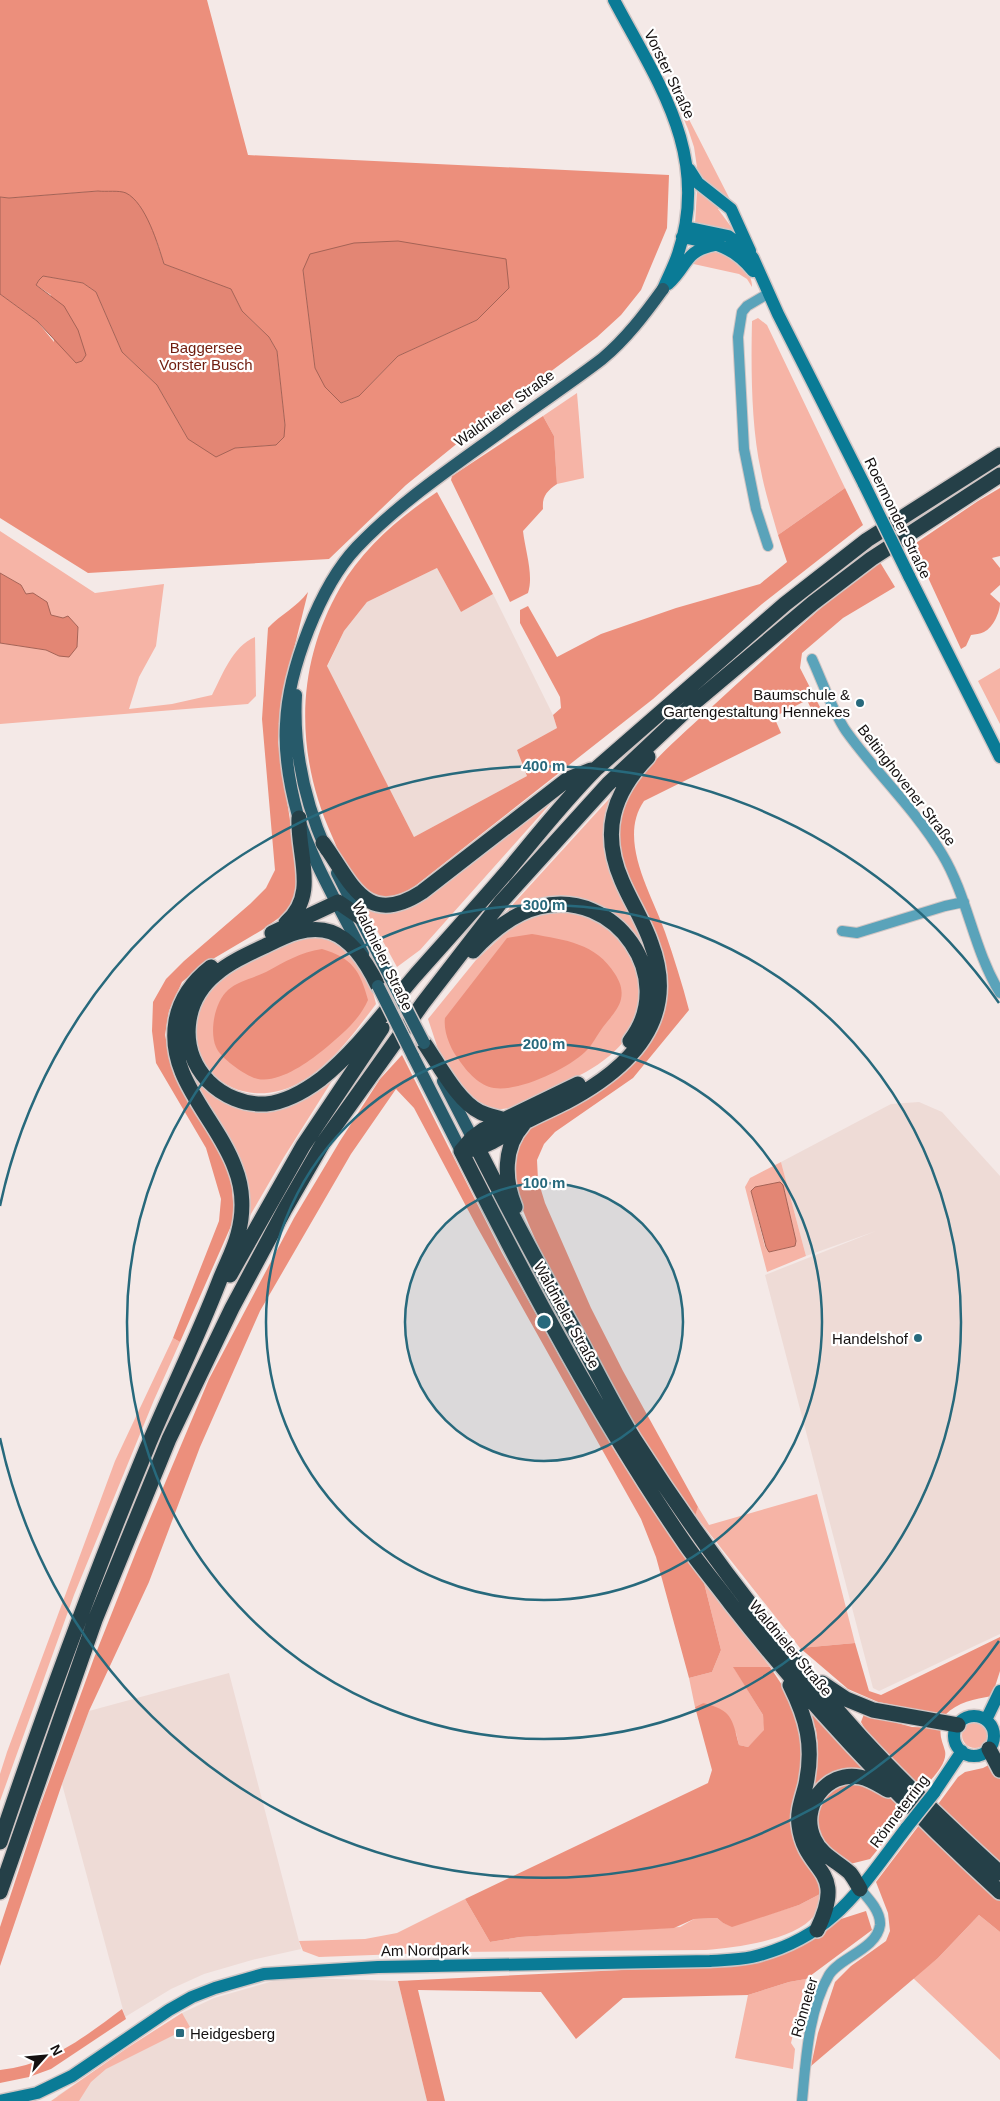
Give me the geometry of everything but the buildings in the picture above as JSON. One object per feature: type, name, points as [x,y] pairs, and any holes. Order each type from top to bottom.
[{"type":"highway","points":[[381,980],[348,941],[331,932],[310,929],[274,941],[224,968],[198,994],[190,1009],[187,1028],[188,1048],[195,1064],[217,1090],[234,1099],[250,1103],[265,1104],[294,1096],[322,1077],[361,1040],[505,874],[568,798],[597,768],[785,604],[852,551],[1000,455]]},
{"type":"highway","points":[[0,1892],[95,1620],[173,1430],[232,1308],[284,1209],[323,1143],[424,1003],[501,902],[608,784],[694,703],[813,603],[871,559],[1000,475]]},
{"type":"highway","points":[[475,1143],[526,1122],[607,1078],[637,1050],[650,1028],[657,1011],[660,980],[657,961],[651,942],[618,871],[612,846],[612,816],[619,796],[629,779],[669,735],[694,703]]},
{"type":"highway","points":[[323,843],[352,887],[361,896],[382,904],[403,902],[422,892],[568,779],[597,768]]},
{"type":"highway","points":[[278,930],[294,915],[303,897],[306,881],[298,832],[299,818]]},
{"type":"highway","points":[[0,1842],[44,1711],[112,1531],[155,1427],[201,1328],[238,1234],[242,1201],[240,1185],[229,1153],[181,1073],[175,1051],[174,1032],[178,1011],[194,982],[230,954],[338,902],[360,917]]},
{"type":"highway","points":[[424,1003],[479,944],[504,924],[539,907],[560,904],[589,909],[614,923],[629,939],[641,961],[646,988],[644,1012],[633,1038],[614,1060],[591,1076],[506,1120],[461,1151]]},
{"type":"highway","points":[[201,1328],[303,1146],[424,966]]},
{"type":"highway","points":[[424,1043],[467,1103],[480,1112],[506,1120]]},
{"type":"highway","points":[[526,1122],[518,1130],[511,1144],[507,1173],[510,1192],[528,1246]]},
{"type":"highway","name":"Waldnieler Straße","points":[[475,1143],[528,1246],[633,1437],[677,1503],[788,1651],[862,1737],[950,1827],[1000,1873]]},
{"type":"highway","name":"Waldnieler Straße","points":[[461,1151],[524,1276],[618,1442],[687,1547],[779,1664],[850,1744],[904,1800],[1000,1892]]},
{"type":"highway","points":[[788,1651],[820,1681],[846,1699],[873,1710],[958,1725]]},
{"type":"highway","points":[[779,1664],[798,1702],[808,1729],[810,1759],[799,1824],[805,1847],[825,1877],[829,1888],[828,1903],[817,1930]]},
{"type":"highway","points":[[989,1749],[1000,1770]]},
{"type":"highway","points":[[860,1889],[852,1876],[821,1850],[814,1839],[810,1826],[812,1808],[816,1796],[823,1787],[836,1779],[853,1776],[867,1779],[904,1800]]},
{"type":"highway","points":[[812,1856],[860,1889]]},
{"type":"main road","name":"Waldnieler Straße","points":[[475,1143],[408,1012],[381,980],[310,847],[299,818],[290,780],[286,741],[288,698],[291,682],[322,599],[356,548],[395,510],[602,358],[643,316],[663,289]]},
{"type":"main road","name":"Waldnieler Straße","points":[[299,660],[295,740],[308,805],[323,843],[360,917],[398,1026],[461,1151]]},
{"type":"street","name":"Vorster Straße","points":[[614,0],[676,122],[687,165]]},
{"type":"street","name":"Waldnieler Straße","points":[[663,289],[678,254],[683,232],[688,196],[687,165]]},
{"type":"street","points":[[687,165],[694,180],[731,210],[753,258]]},
{"type":"street","name":"Roermonder Straße","points":[[683,232],[718,244],[740,256],[769,293]]},
{"type":"street","name":"Roermonder Straße","points":[[683,232],[728,236],[745,248],[753,258],[1000,757]]},
{"type":"street","points":[[663,289],[677,276],[692,253],[701,248],[718,244]]},
{"type":"street","points":[[768,546],[756,509],[744,449],[738,337],[742,312],[747,306],[769,293]]},
{"type":"street","name":"Beltinghovener Straße","points":[[812,659],[844,729],[924,828],[941,852],[954,876],[981,956],[1000,993]]},
{"type":"street","points":[[842,931],[857,934],[945,906],[964,902]]},
{"type":"street","points":[[986,1720],[1000,1692]]},
{"type":"street","points":[[974,1716],[986,1720],[990,1724],[994,1737],[989,1749],[979,1755],[962,1752],[955,1736],[958,1725],[967,1717],[974,1716]]},
{"type":"street","name":"Rönneterring","points":[[860,1889],[934,1793],[962,1752]]},
{"type":"street","name":"Am Nordpark","points":[[0,2101],[38,2097],[169,2010],[215,1988],[264,1974],[378,1967],[710,1961],[751,1957],[794,1943],[817,1930],[846,1905],[860,1889]]},
{"type":"street","name":"Rönneter","points":[[802,2101],[811,2027],[824,1983],[830,1972],[858,1952],[878,1932],[880,1924],[877,1912],[860,1889]]},
{"type":"shaded area","name":"Baggersee Vorster Busch","points":[[0,0],[207,0],[248,155],[669,175],[667,228],[641,290],[621,315],[597,337],[491,416],[406,485],[329,559],[88,573],[0,518],[0,294],[37,321],[54,342],[51,295],[36,285],[39,280],[43,276],[83,283],[96,292],[122,352],[157,385],[188,439],[235,448],[276,445],[285,425],[277,351],[269,337],[242,311],[230,289],[164,264],[157,242],[98,191],[9,198],[0,197]],"holes":[[[303,270],[477,320],[398,356],[359,396],[341,403],[315,368]]]},
{"type":"shaded area","points":[[675,92],[741,221],[698,174],[694,147],[674,96]]},
{"type":"shaded area","points":[[697,190],[722,205],[718,209],[732,228],[736,226],[736,232],[695,224]]},
{"type":"shaded area","points":[[98,191],[123,192],[133,198],[140,206],[150,225],[164,264],[231,289],[242,311],[269,337],[277,351],[285,425],[284,437],[276,445],[235,448],[216,457],[188,439],[157,385],[122,352],[96,292],[83,283],[43,276],[36,285],[64,306],[78,330],[86,355],[82,361],[76,363],[37,321],[0,294],[0,197],[9,198]]},
{"type":"shaded area","points":[[398,241],[506,259],[509,288],[477,320],[398,356],[359,396],[341,403],[325,387],[315,368],[303,270],[310,254],[354,243]]},
{"type":"shaded area","points":[[710,251],[724,252],[735,258],[750,277],[752,287],[747,279],[739,274],[689,263],[688,261]]},
{"type":"shaded area","points":[[758,318],[767,325],[845,488],[778,535],[763,479],[753,416],[752,321]]},
{"type":"shaded area","points":[[577,393],[584,478],[557,484],[554,436],[543,416]]},
{"type":"shaded area","points":[[543,416],[554,436],[557,484],[546,494],[543,501],[543,509],[523,531],[530,570],[530,586],[528,593],[510,602],[451,480],[452,476]]},
{"type":"shaded area","points":[[845,488],[863,525],[762,604],[653,699],[410,890],[389,898],[367,894],[343,862],[320,805],[311,774],[306,742],[305,710],[308,679],[315,648],[325,618],[349,573],[383,534],[437,492],[493,594],[461,612],[437,568],[367,602],[344,631],[327,666],[414,837],[527,776],[517,750],[557,728],[553,715],[561,708],[560,697],[520,623],[520,610],[528,606],[557,657],[601,634],[676,608],[760,584],[787,562],[778,535]]},
{"type":"shaded area","points":[[1000,488],[1000,556],[992,558],[1000,568],[1000,585],[990,594],[1000,603],[999,611],[987,630],[971,635],[966,646],[961,649],[913,545]]},
{"type":"shaded area","points":[[0,531],[95,593],[164,584],[156,646],[139,677],[129,709],[172,704],[212,695],[234,654],[240,647],[255,637],[256,696],[248,704],[0,724],[0,643],[46,650],[59,656],[77,647],[78,628],[68,616],[63,618],[51,615],[26,594],[21,585],[0,573]]},
{"type":"shaded area","points":[[878,559],[895,587],[843,618],[802,653],[800,668],[821,709],[813,713],[807,700],[774,717],[781,733],[644,801],[637,816],[634,833],[635,850],[672,951],[689,1010],[633,1078],[555,1132],[544,1144],[537,1160],[538,1180],[545,1203],[591,1308],[623,1371],[698,1507],[695,1516],[657,1462],[623,1406],[550,1269],[522,1208],[514,1185],[512,1172],[514,1152],[520,1140],[533,1127],[604,1085],[627,1068],[647,1046],[658,1024],[665,998],[667,980],[665,961],[651,924],[625,869],[619,845],[620,818],[633,788],[661,754],[683,733]]},
{"type":"shaded area","points":[[437,568],[461,612],[493,594],[553,715],[557,728],[517,750],[527,776],[414,837],[327,667],[344,631],[367,602]]},
{"type":"shaded area","points":[[0,573],[21,585],[26,594],[33,593],[47,602],[51,615],[63,618],[68,616],[78,627],[77,647],[69,657],[59,656],[46,650],[0,643]]},
{"type":"shaded area","points":[[308,592],[284,689],[278,742],[299,879],[297,896],[287,912],[262,930],[201,966],[182,982],[169,1011],[165,1035],[174,1075],[207,1129],[231,1175],[234,1214],[231,1226],[180,1342],[173,1338],[219,1221],[221,1199],[206,1148],[156,1063],[152,1031],[153,1002],[166,979],[266,888],[275,870],[262,719],[268,628]]},
{"type":"shaded area","points":[[1000,668],[1000,724],[978,681]]},
{"type":"shaded area","points":[[567,785],[420,950],[397,967],[362,903],[395,909]]},
{"type":"shaded area","points":[[619,788],[608,821],[649,952],[631,1044],[645,960],[572,898],[546,898],[528,903],[496,923]]},
{"type":"shaded area","points":[[562,911],[585,913],[603,922],[626,947],[634,962],[641,996],[638,1013],[632,1029],[615,1051],[604,1060],[567,1082],[512,1107],[502,1109],[486,1108],[477,1104],[447,1068],[439,1052],[428,1019],[476,960],[513,926],[539,915]]},
{"type":"shaded area","points":[[532,934],[568,941],[589,949],[599,956],[618,980],[622,995],[620,1003],[590,1047],[577,1059],[555,1072],[529,1083],[504,1088],[489,1087],[474,1078],[456,1056],[446,1035],[445,1018],[507,938]]},
{"type":"shaded area","points":[[306,936],[333,942],[353,956],[367,977],[376,1004],[331,1059],[297,1084],[273,1092],[251,1093],[230,1087],[214,1075],[202,1059],[196,1040],[197,1018],[207,995],[215,984],[251,958]]},
{"type":"shaded area","points":[[322,949],[348,961],[358,973],[368,1000],[360,1015],[336,1040],[309,1061],[292,1071],[275,1078],[266,1079],[253,1078],[247,1075],[234,1066],[216,1047],[213,1025],[223,995],[241,982],[266,972],[286,961],[314,950]]},
{"type":"shaded area","points":[[178,1024],[188,1059],[256,1108],[342,1065],[284,1157],[244,1226],[244,1218],[189,1080]]},
{"type":"shaded area","points":[[402,1055],[502,1253],[563,1363],[619,1458],[703,1579],[721,1650],[712,1672],[689,1678],[656,1557],[641,1519],[476,1225],[414,1108],[396,1089],[351,1154],[260,1311],[200,1447],[149,1582],[89,1711],[0,1966],[0,1927],[38,1812],[94,1658],[138,1547],[209,1379],[294,1218],[380,1079]]},
{"type":"shaded area","points":[[919,1102],[942,1112],[1000,1176],[1000,1634],[879,1691],[873,1688],[765,1275],[876,1231],[806,1256],[781,1162],[891,1104]]},
{"type":"shaded area","points":[[781,1162],[806,1256],[767,1272],[745,1187],[750,1178]],"holes":[[[783,1185],[796,1242],[795,1246],[770,1252],[765,1247],[751,1191]]]},
{"type":"shaded area","points":[[780,1182],[783,1185],[796,1241],[795,1246],[769,1252],[751,1191],[755,1187]]},
{"type":"shaded area","points":[[173,1338],[180,1342],[154,1400],[74,1595],[0,1801],[0,1774],[7,1752],[115,1461]]},
{"type":"shaded area","points":[[817,1494],[855,1643],[800,1648],[695,1515],[698,1507],[709,1525]]},
{"type":"shaded area","points":[[703,1579],[770,1667],[734,1668],[763,1715],[765,1730],[748,1747],[739,1745],[736,1733],[703,1703],[695,1707],[689,1678],[712,1672],[721,1650]]},
{"type":"shaded area","points":[[1000,1637],[1000,1671],[992,1696],[961,1704],[945,1715],[878,1702],[848,1689],[800,1648],[855,1643],[869,1691],[881,1695]]},
{"type":"shaded area","points":[[733,1667],[770,1667],[788,1694],[800,1719],[805,1756],[792,1811],[791,1829],[793,1838],[818,1875],[822,1893],[799,1905],[732,1927],[717,1918],[694,1919],[674,1928],[520,1937],[490,1942],[465,1899],[708,1783],[712,1770],[695,1707],[703,1703],[725,1712],[732,1722],[739,1745],[748,1747],[764,1730],[763,1715]]},
{"type":"shaded area","points":[[229,1673],[301,1949],[252,1960],[204,1974],[171,1989],[125,2017],[62,1784],[89,1711]]},
{"type":"shaded area","points":[[804,1699],[872,1776],[855,1774],[809,1804],[818,1747],[816,1730]]},
{"type":"shaded area","points":[[864,1714],[912,1727],[941,1728],[941,1737],[945,1751],[944,1762],[921,1791],[871,1740],[861,1722]]},
{"type":"shaded area","points":[[975,1722],[984,1726],[988,1735],[984,1744],[975,1748],[966,1744],[962,1735],[966,1726]]},
{"type":"shaded area","points":[[1000,1759],[1000,1867],[936,1807],[958,1777],[965,1772],[983,1768]]},
{"type":"shaded area","points":[[846,1780],[881,1790],[905,1812],[904,1817],[870,1859],[846,1865],[821,1844],[815,1812],[825,1792]]},
{"type":"shaded area","points":[[920,1824],[1000,1900],[1000,1932],[979,1915],[938,1958],[811,2066],[818,2033],[835,1982],[851,1966],[886,1941],[890,1931],[888,1913],[876,1882]]},
{"type":"shaded area","points":[[822,1893],[815,1915],[806,1924],[793,1931],[764,1941],[706,1950],[454,1952],[319,1957],[303,1951],[299,1941],[365,1939],[397,1933],[465,1899],[490,1942],[520,1937],[680,1927],[694,1919],[717,1918],[723,1923],[732,1926],[799,1905]]},
{"type":"shaded area","points":[[866,1911],[872,1930],[806,1979],[789,1982],[748,1995],[623,1998],[576,2039],[541,1992],[418,1990],[445,2101],[427,2101],[398,1981],[704,1966],[787,1951],[810,1941],[841,1919]]},
{"type":"shaded area","points":[[979,1915],[1000,1932],[1000,2060],[913,1978],[938,1958]]},
{"type":"shaded area","points":[[305,1978],[398,1981],[427,2101],[64,2101],[57,2096],[182,2013],[214,1998],[273,1981]]},
{"type":"shaded area","points":[[806,1979],[791,2043],[795,2049],[793,2069],[735,2058],[748,1995],[789,1982]]},
{"type":"shaded area","points":[[122,2009],[126,2019],[51,2069],[29,2077],[0,2083],[0,2070],[18,2067],[51,2056],[94,2030]]},
{"type":"shaded area","points":[[182,2013],[190,2027],[106,2069],[91,2082],[79,2101],[51,2101],[127,2048]]},
{"type":"place","name":"Baumschule & Gartengestaltung Hennekes","points":[[860,703]]},
{"type":"place","name":"Handelshof","points":[[918,1338]]},
{"type":"place","name":"Heidgesberg","points":[[180,2033]]}]
